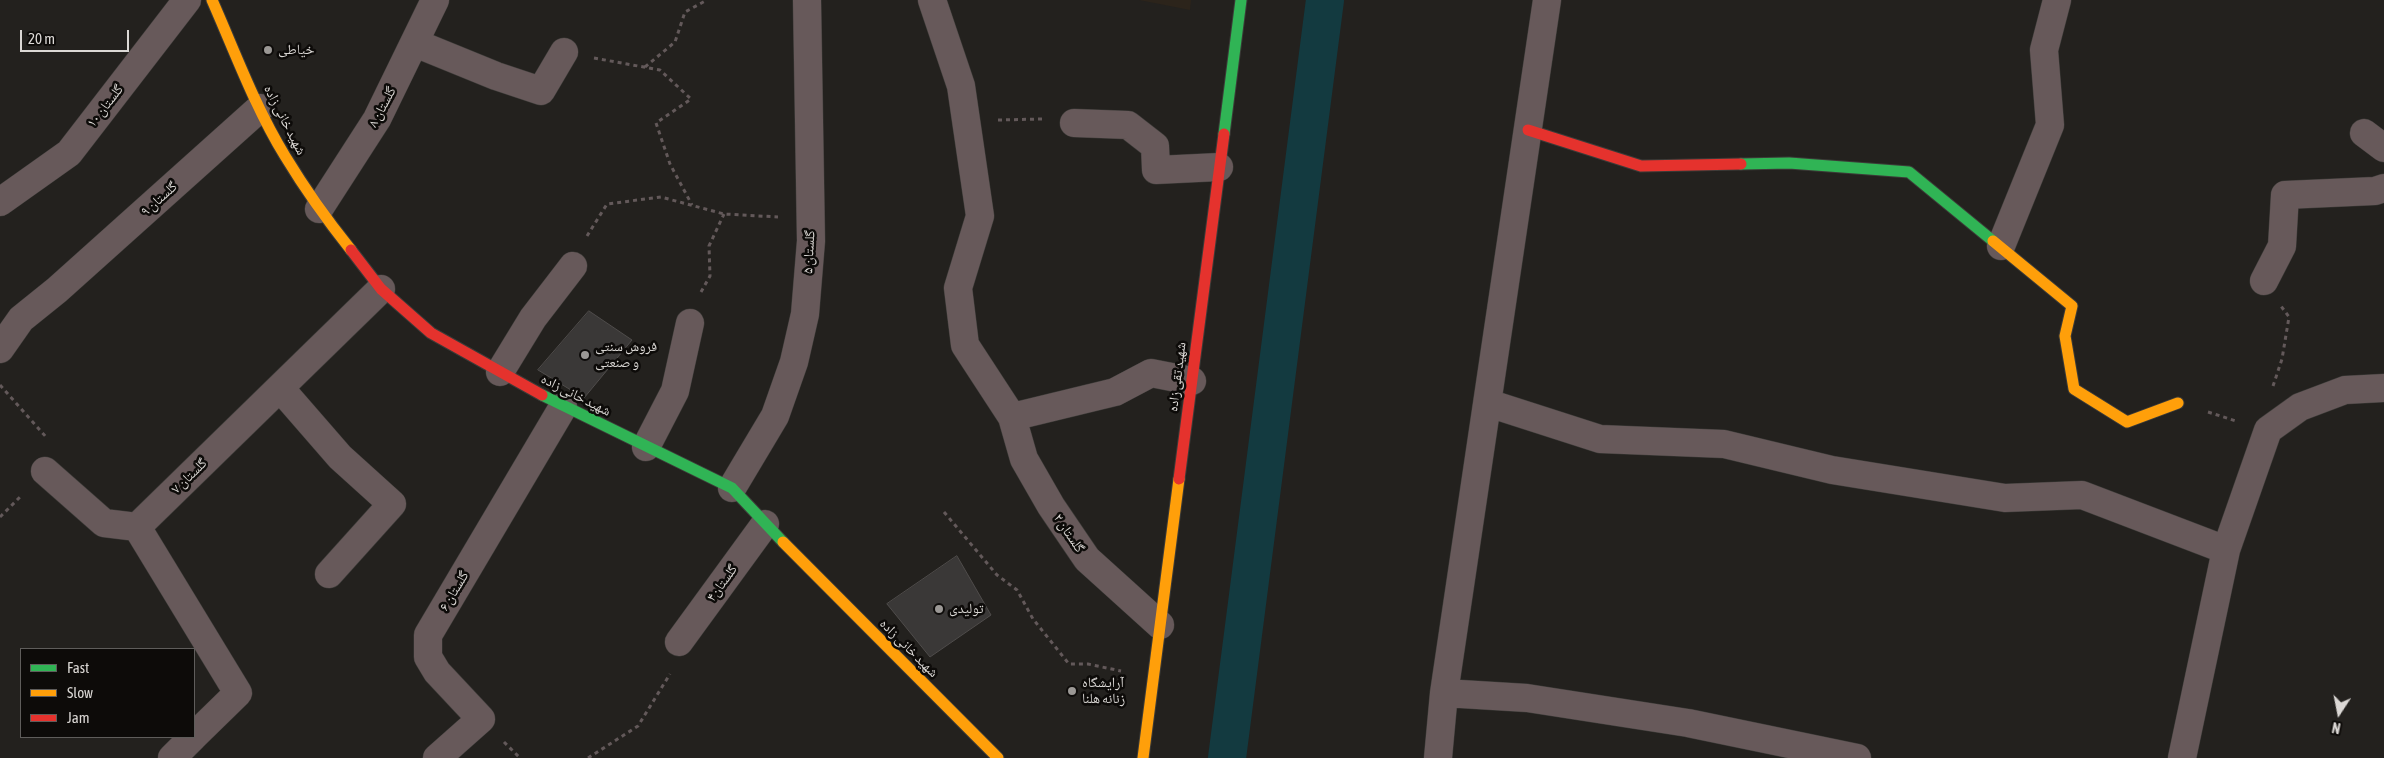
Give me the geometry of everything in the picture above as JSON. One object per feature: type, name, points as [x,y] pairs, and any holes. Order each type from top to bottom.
[{"type":"street","name":"گلستان ۱۰","points":[[4,199],[68,153],[187,0]]},
{"type":"street","name":"شهید خانی زاده","points":[[212,0],[260,108],[284,155],[319,209],[381,289],[431,334],[562,407],[732,488],[765,524],[998,758]]},
{"type":"street","name":"گلستان ۸","points":[[319,209],[377,119],[435,0]]},
{"type":"street","name":"گلستان ۵","points":[[732,488],[775,416],[794,362],[805,314],[811,241],[807,0]]},
{"type":"street","name":"گلستان ۲","points":[[932,0],[960,86],[980,216],[958,288],[964,345],[1012,417],[1024,459],[1051,506],[1087,559],[1160,625]]},
{"type":"street","name":"شهید تقی زاده","points":[[1143,758],[1241,0]]},
{"type":"street","points":[[1438,758],[1444,693],[1547,0]]},
{"type":"street","points":[[2000,246],[2050,125],[2044,50],[2057,0]]},
{"type":"street","points":[[415,43],[496,76],[541,91],[564,52]]},
{"type":"street","name":"گلستان ۹","points":[[0,349],[21,319],[58,290],[260,108]]},
{"type":"street","points":[[1074,123],[1128,126],[1155,146],[1156,170],[1219,167]]},
{"type":"street","points":[[1528,130],[1641,166],[1789,163],[1908,172],[2072,306],[2065,336],[2074,389],[2126,422],[2178,403]]},
{"type":"street","points":[[2264,281],[2282,246],[2285,195],[2375,191],[2384,188]]},
{"type":"street","points":[[500,372],[533,318],[573,266]]},
{"type":"street","name":"گلستان ٧","points":[[137,527],[381,289]]},
{"type":"street","points":[[646,447],[675,391],[690,322]]},
{"type":"street","points":[[1012,417],[1115,392],[1151,374],[1192,381]]},
{"type":"street","points":[[280,388],[340,458],[392,504],[329,574]]},
{"type":"street","points":[[2182,758],[2226,550],[2268,430],[2300,407],[2344,390],[2384,388]]},
{"type":"street","points":[[1488,403],[1600,439],[1724,444],[1832,470],[2005,498],[2082,495],[2226,550]]},
{"type":"street","name":"گلستان ۶","points":[[436,758],[481,719],[437,672],[428,657],[428,635],[562,407]]},
{"type":"street","points":[[45,471],[104,523],[137,527],[238,693],[195,736]]},
{"type":"street","name":"گلستان۴","points":[[679,642],[765,524]]},
{"type":"street","points":[[1444,693],[1527,698],[1688,723],[1857,758]]},
{"type":"street","points":[[172,758],[193,738]]},
{"type":"path","points":[[645,68],[674,42],[685,12],[707,0]]},
{"type":"path","points":[[564,52],[660,70],[691,99],[656,123],[670,164],[693,206]]},
{"type":"path","points":[[965,120],[1043,119],[1074,123]]},
{"type":"path","points":[[573,266],[591,227],[607,204],[661,197],[724,214],[811,219]]},
{"type":"path","points":[[690,322],[691,309],[710,276],[708,246],[724,214]]},
{"type":"path","points":[[2264,281],[2289,318],[2282,358],[2272,390]]},
{"type":"path","points":[[0,385],[52,444],[45,471]]},
{"type":"path","points":[[2178,403],[2268,430]]},
{"type":"path","points":[[944,512],[997,575],[1017,590],[1033,618],[1069,664],[1088,664],[1154,677]]},
{"type":"path","points":[[588,758],[638,726],[669,675],[679,642]]},
{"type":"shaded area","points":[[1139,0],[1191,0],[1190,10]]},
{"type":"building","name":"فروش سنتی و صنعتی","points":[[589,311],[632,340],[584,398],[538,370]]},
{"type":"building","name":"تولیدی","points":[[957,556],[991,615],[930,657],[887,604]]},
{"type":"waterway","points":[[1227,758],[1325,0]]},
{"type":"traffic: fast","points":[[1224,134],[1241,0]]},
{"type":"traffic: fast","points":[[1741,164],[1789,163],[1909,172],[1993,241]]},
{"type":"traffic: fast","points":[[542,395],[732,488],[783,542]]},
{"type":"traffic: slow","points":[[212,0],[255,99],[274,137],[308,192],[351,250]]},
{"type":"traffic: slow","points":[[1993,241],[2072,306],[2065,336],[2074,389],[2127,422],[2178,403]]},
{"type":"traffic: slow","points":[[1143,758],[1179,479]]},
{"type":"traffic: slow","points":[[783,542],[998,758]]},
{"type":"traffic: jam","points":[[1528,130],[1641,166],[1741,164]]},
{"type":"traffic: jam","points":[[1179,479],[1224,134]]},
{"type":"traffic: jam","points":[[351,250],[381,289],[431,333],[542,395]]},
{"type":"place","name":"خیاطی","points":[[268,50]]},
{"type":"place","name":"فروش سنتی و صنعتی","points":[[585,355]]},
{"type":"place","name":"تولیدی","points":[[939,609]]},
{"type":"place","name":"آرایشگاه زنانه هلنا","points":[[1072,691]]}]
